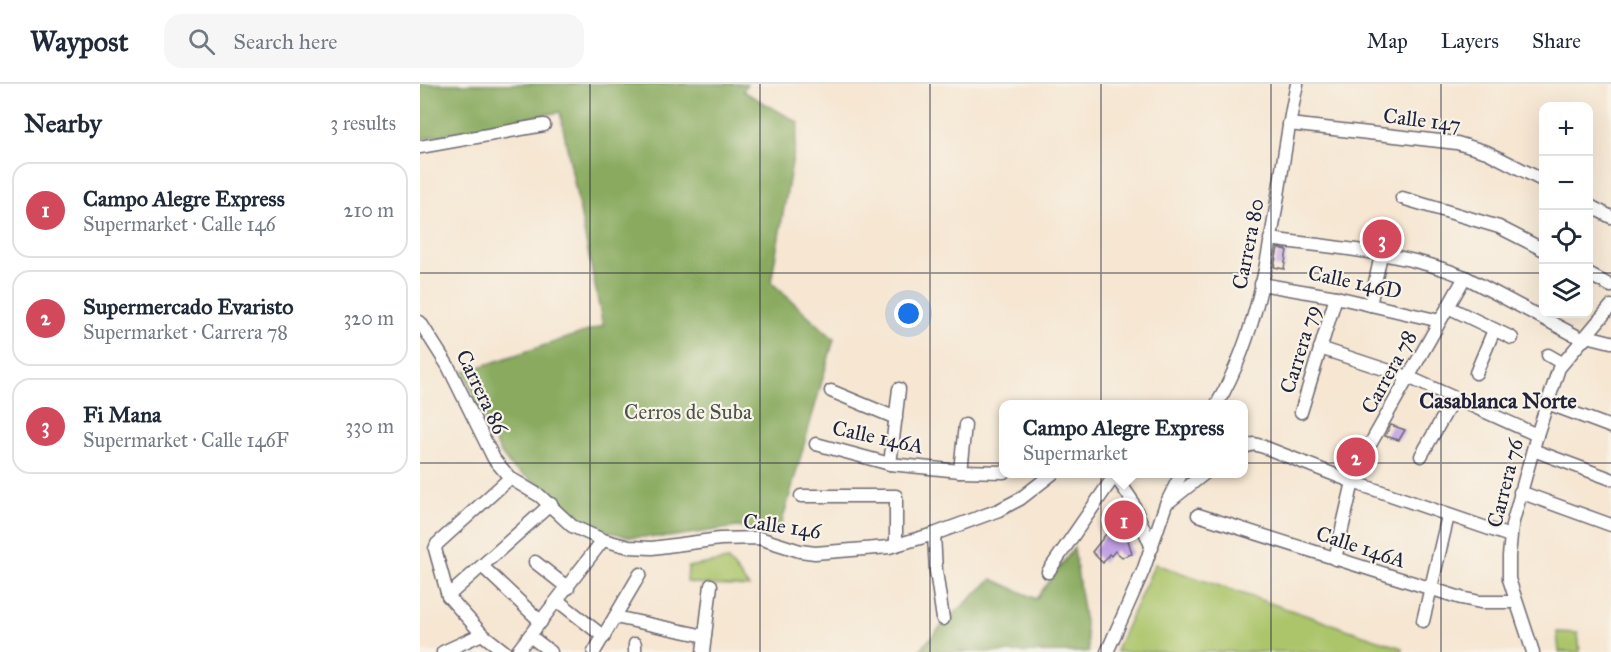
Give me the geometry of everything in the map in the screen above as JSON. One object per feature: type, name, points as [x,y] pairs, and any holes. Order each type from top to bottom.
[{"type":"street","name":"Carrera 80","points":[[1220,400],[1238,363],[1254,315],[1270,239],[1297,84]]},
{"type":"street","name":"Calle 147","points":[[1289,124],[1457,143],[1487,152],[1539,178]]},
{"type":"street","points":[[420,147],[544,125]]},
{"type":"street","points":[[1402,198],[1499,227],[1539,247]]},
{"type":"street","points":[[1593,208],[1611,217]]},
{"type":"street","points":[[1270,239],[1427,264],[1465,277],[1586,338],[1611,342]]},
{"type":"street","points":[[1370,305],[1380,255]]},
{"type":"street","name":"Carrera 78","points":[[1335,559],[1359,464],[1465,277]]},
{"type":"street","points":[[1593,277],[1611,286]]},
{"type":"street","name":"Calle 146D","points":[[1261,284],[1336,297],[1440,321]]},
{"type":"street","name":"Carrera 79","points":[[1301,412],[1336,297]]},
{"type":"street","name":"Carrera 76","points":[[1533,652],[1515,602],[1508,572],[1510,536],[1537,435],[1562,363],[1586,338],[1611,306]]},
{"type":"street","points":[[1448,307],[1512,338]]},
{"type":"street","name":"Carrera 86","points":[[420,322],[448,366],[494,459],[510,478]]},
{"type":"street","points":[[1476,373],[1494,330]]},
{"type":"street","points":[[1320,348],[1408,377],[1537,435]]},
{"type":"street","points":[[1548,355],[1562,363]]},
{"type":"street","points":[[890,464],[899,389]]},
{"type":"street","points":[[831,391],[896,418]]},
{"type":"street","points":[[1421,456],[1454,398]]},
{"type":"street","points":[[1547,403],[1611,427]]},
{"type":"street","points":[[960,471],[965,425]]},
{"type":"street","name":"Calle 146A","points":[[816,444],[890,464],[960,471],[999,472]]},
{"type":"street","points":[[1248,445],[1254,444],[1264,447],[1353,482],[1510,536]]},
{"type":"street","points":[[1533,450],[1611,479]]},
{"type":"street","points":[[505,652],[482,634],[448,596],[435,549],[437,544],[510,478]]},
{"type":"street","name":"Calle 146","points":[[510,478],[531,489],[551,504],[572,526],[603,540],[629,547],[652,548],[720,539],[759,538],[800,551],[815,553],[848,552],[896,545],[934,534],[999,510],[1020,499],[1047,478]]},
{"type":"street","points":[[1048,572],[1111,478]]},
{"type":"street","points":[[1117,478],[1131,499],[1152,548]]},
{"type":"street","points":[[1107,652],[1152,548],[1166,504],[1179,478]]},
{"type":"street","points":[[1166,504],[1199,478]]},
{"type":"street","points":[[1520,492],[1611,525]]},
{"type":"street","points":[[801,496],[896,496],[896,545]]},
{"type":"street","points":[[448,596],[551,504]]},
{"type":"street","name":"Calle 146A","points":[[1198,515],[1430,590],[1480,602],[1515,602]]},
{"type":"street","points":[[1423,621],[1448,516]]},
{"type":"street","points":[[934,534],[936,571],[943,619]]},
{"type":"street","points":[[517,652],[603,540]]},
{"type":"street","points":[[536,562],[568,588]]},
{"type":"street","points":[[482,566],[541,622]]},
{"type":"street","points":[[594,652],[640,574]]},
{"type":"street","points":[[703,652],[711,585]]},
{"type":"street","points":[[558,601],[604,637]]},
{"type":"street","points":[[615,616],[705,636]]},
{"type":"street","points":[[443,652],[482,634]]},
{"type":"street","points":[[530,636],[551,652]]},
{"type":"green space","name":"Cerros de Suba","points":[[420,84],[747,84],[743,91],[799,123],[771,282],[834,339],[779,533],[737,527],[668,537],[630,537],[591,527],[565,508],[547,489],[512,468],[489,430],[464,372],[603,326],[560,112],[420,139]]},
{"type":"green space","points":[[1074,548],[1089,652],[918,652],[945,622],[992,579],[1036,599]]},
{"type":"green space","points":[[728,560],[749,587],[687,582],[688,567]]},
{"type":"green space","points":[[1155,564],[1402,648],[1402,652],[1116,652]]},
{"type":"green space","points":[[1557,632],[1578,633],[1580,652],[1559,652]]},
{"type":"building","points":[[1278,248],[1287,250],[1284,269],[1274,267]]},
{"type":"building","points":[[1391,425],[1405,430],[1399,440],[1385,436]]},
{"type":"building","points":[[1124,526],[1132,554],[1122,557],[1115,551],[1111,556],[1109,554],[1103,563],[1092,552],[1106,534],[1110,535]]},
{"type":"place","name":"Fi Mana","points":[[1382,239]]},
{"type":"place","name":"Supermercado Evaristo","points":[[1356,457]]},
{"type":"place","name":"Campo Alegre Express","points":[[1124,520]]},
{"type":"district","name":"Casablanca Norte","points":[[1498,400]]}]
